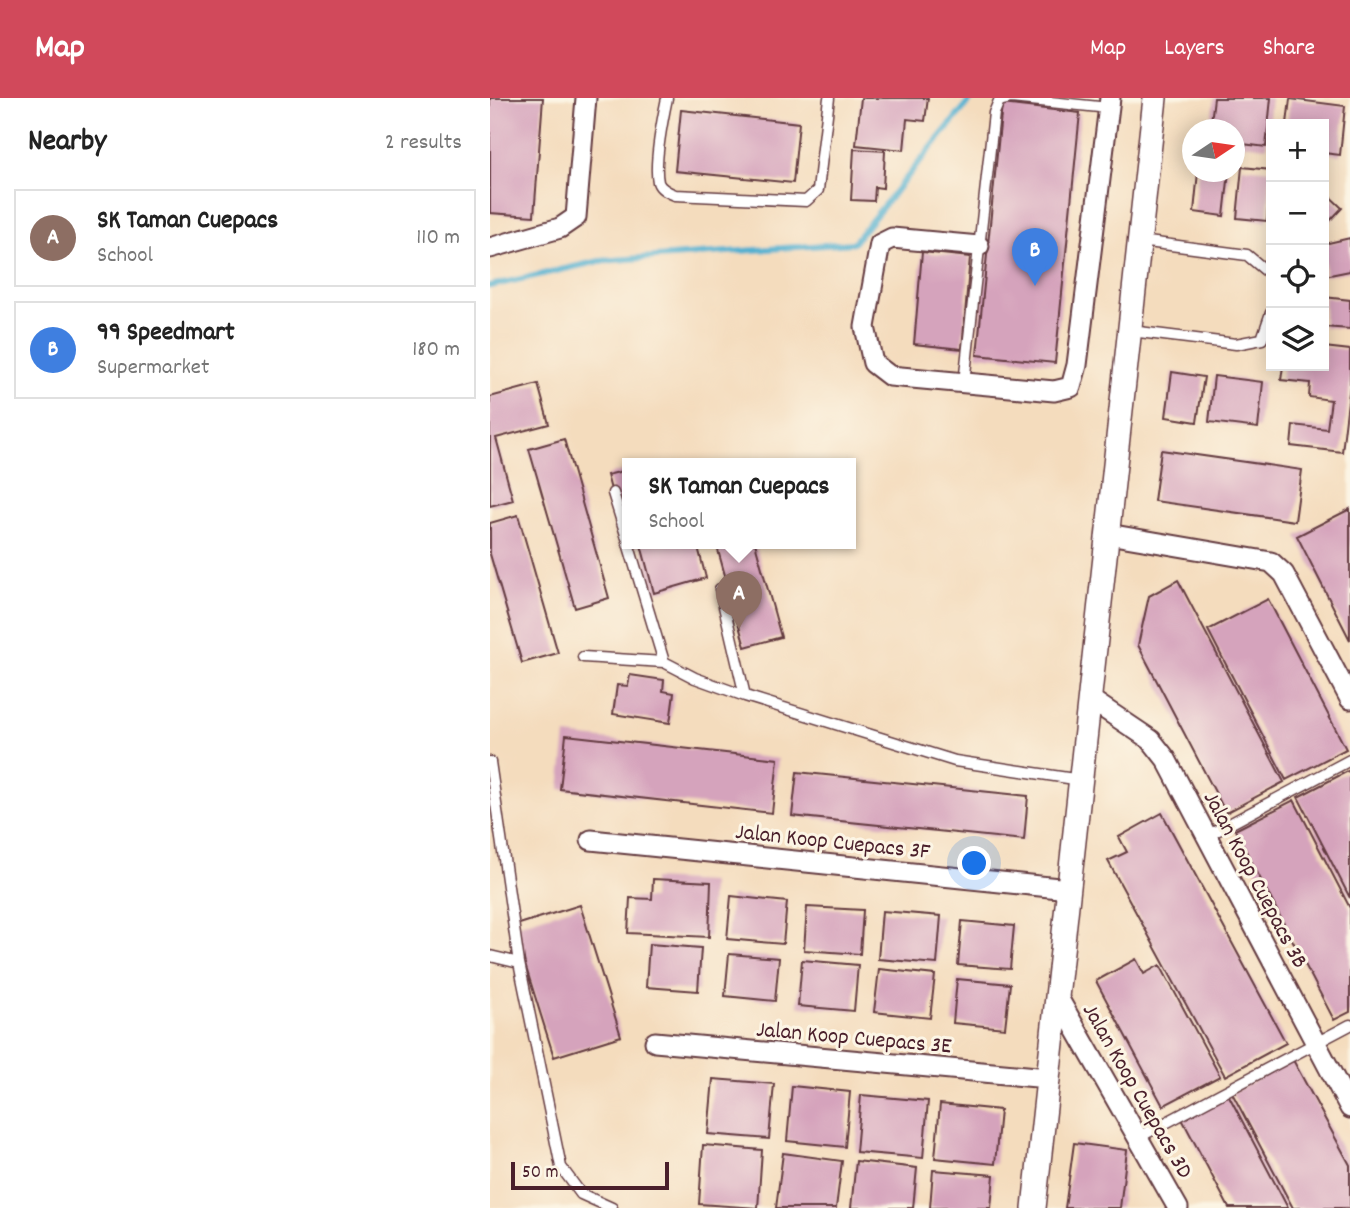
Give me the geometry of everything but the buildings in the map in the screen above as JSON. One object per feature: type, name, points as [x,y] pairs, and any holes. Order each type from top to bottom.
[{"type":"street","points":[[490,248],[561,228],[576,217],[586,98]]},
{"type":"street","points":[[1034,1208],[1154,99]]},
{"type":"street","points":[[979,246],[892,238],[880,244],[865,327],[873,363],[890,376],[1054,391],[1071,387],[1077,365],[1109,103]]},
{"type":"street","points":[[1108,534],[1270,562],[1284,574],[1350,699]]},
{"type":"street","name":"Jalan Koop Cuepacs 3B","points":[[1090,699],[1151,740],[1166,759],[1350,1108]]},
{"type":"street","name":"Jalan Koop Cuepacs 3F","points":[[591,840],[1069,889]]},
{"type":"street","name":"Jalan Koop Cuepacs 3D","points":[[1057,996],[1178,1208]]},
{"type":"street","name":"Jalan Koop Cuepacs 3E","points":[[655,1042],[1048,1078]]},
{"type":"lane","points":[[667,98],[661,127],[658,182],[664,190],[675,195],[806,201],[818,190],[829,98]]},
{"type":"lane","points":[[964,383],[994,113],[999,101],[1011,98],[1109,103]]},
{"type":"lane","points":[[1140,241],[1247,255],[1266,271]]},
{"type":"lane","points":[[1129,331],[1236,344],[1262,339],[1266,327]]},
{"type":"lane","points":[[614,493],[622,520]]},
{"type":"lane","points":[[630,549],[664,662]]},
{"type":"lane","points":[[720,589],[746,696]]},
{"type":"lane","points":[[583,657],[664,662],[746,696],[955,761],[1081,780]]},
{"type":"lane","points":[[1207,836],[1350,760]]},
{"type":"lane","points":[[490,762],[519,963],[561,1167],[581,1194],[612,1208]]},
{"type":"lane","points":[[490,956],[519,963]]},
{"type":"lane","points":[[1139,1137],[1350,1025]]},
{"type":"waterway","points":[[490,286],[600,261],[853,243],[972,98]]},
{"type":"place","name":"99 Speedmart","points":[[1035,286]]},
{"type":"place","name":"SK Taman Cuepacs","points":[[739,629]]}]
